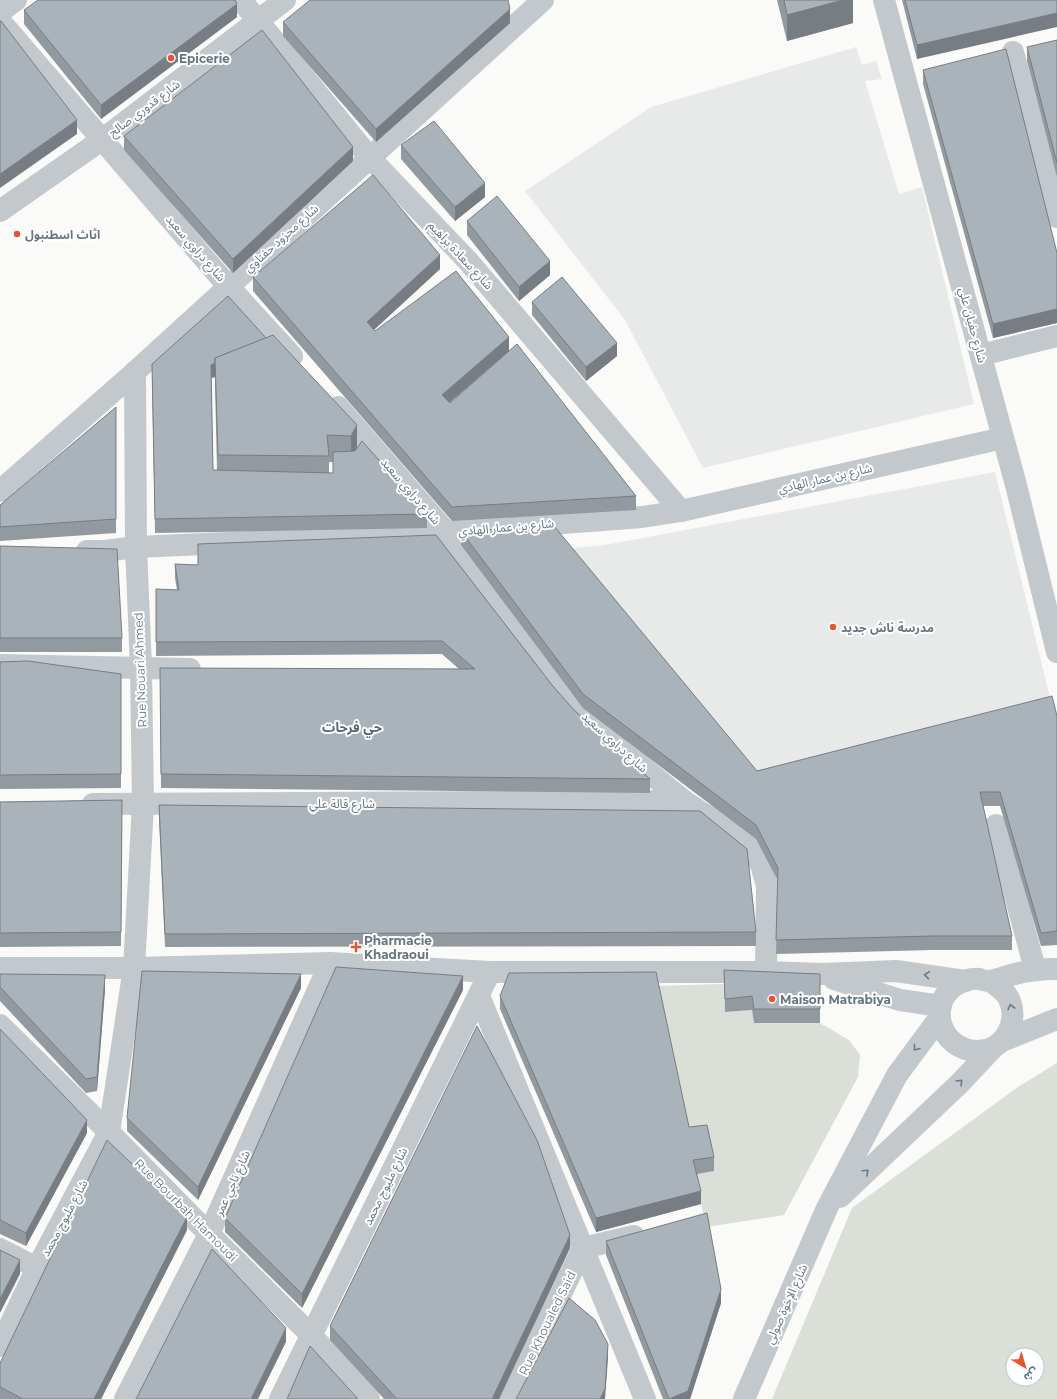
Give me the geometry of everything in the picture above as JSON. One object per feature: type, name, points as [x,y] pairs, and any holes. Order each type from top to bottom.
[{"type":"street","points":[[0,12],[16,0]]},
{"type":"street","name":"شارع سعادة براهيم","points":[[241,0],[370,158],[468,261],[681,511]]},
{"type":"street","name":"شارع قدوري صالح","points":[[0,211],[103,139],[285,0]]},
{"type":"street","name":"شارع محزود حفناوي","points":[[0,491],[135,372],[370,158],[520,10],[543,0]]},
{"type":"street","name":"شارع حفيان علي","points":[[884,0],[1016,485],[1057,652]]},
{"type":"street","name":"شارع دراوي سعيد","points":[[0,21],[228,286],[307,373]]},
{"type":"street","points":[[992,57],[1035,47]]},
{"type":"street","points":[[1013,52],[1057,217]]},
{"type":"street","points":[[905,78],[926,73]]},
{"type":"street","points":[[450,276],[468,261]]},
{"type":"street","points":[[981,355],[1057,336]]},
{"type":"street","points":[[516,352],[534,337]]},
{"type":"street","name":"Rue Nouari Ahmed","points":[[134,968],[143,804],[141,668],[136,547],[135,372]]},
{"type":"street","name":"شارع دراوي سعيد","points":[[322,390],[446,532],[542,665],[588,719],[623,751],[684,801],[728,827],[747,845],[761,864],[768,886],[766,972]]},
{"type":"street","name":"شارع بن عمار الهادي","points":[[66,551],[105,551],[136,547],[384,536],[642,517],[681,511],[1003,438]]},
{"type":"street","points":[[0,665],[212,669]]},
{"type":"street","name":"شارع قالة علي","points":[[72,804],[684,801]]},
{"type":"street","points":[[996,825],[1035,969]]},
{"type":"street","points":[[0,968],[134,968],[330,964],[490,972],[766,972],[822,974],[896,971],[965,981]]},
{"type":"street","name":"شارع ناجي عمر","points":[[125,1399],[209,1234],[330,964]]},
{"type":"street","name":"شارع مليوح محمد","points":[[0,1346],[37,1268],[109,1132],[134,968]]},
{"type":"street","points":[[990,982],[1035,969],[1057,969]]},
{"type":"street","name":"شارع مليوح محمد","points":[[280,1399],[490,972]]},
{"type":"street","points":[[822,974],[941,1012]]},
{"type":"street","points":[[827,1208],[960,1083],[998,1044],[1009,1031],[1013,1020],[1012,1008],[1008,996],[1000,987],[990,982],[977,979],[965,981],[950,990],[946,995],[941,1012],[942,1029],[949,1039],[958,1047],[969,1051],[981,1051],[998,1044],[1057,1020]]},
{"type":"street","points":[[479,996],[645,1399]]},
{"type":"street","name":"شارع الإخوة صولي","points":[[744,1399],[827,1208],[897,1074],[941,1012]]},
{"type":"street","name":"Rue Bourbah Hamoudi","points":[[0,1025],[312,1336],[369,1399]]},
{"type":"street","points":[[583,1248],[652,1231]]},
{"type":"street","name":"Rue Khoualed Said","points":[[510,1399],[583,1248]]},
{"type":"street","points":[[0,1249],[37,1268]]},
{"type":"shaded area","points":[[856,47],[862,65],[876,61],[882,79],[865,81],[899,194],[922,187],[974,404],[703,468],[625,320],[525,191],[651,107]]},
{"type":"shaded area","name":"مدرسة ناش جديد","points":[[995,472],[1052,706],[757,778],[567,549],[605,545]]},
{"type":"shaded area","points":[[724,984],[725,1012],[752,1010],[754,1023],[820,1023],[849,1040],[860,1055],[858,1077],[784,1215],[707,1227],[693,1174],[714,1171],[689,1141],[656,986]]},
{"type":"shaded area","points":[[1057,1063],[1057,1399],[772,1399],[852,1208],[1018,1087]]},
{"type":"building","points":[[38,0],[235,0],[237,4],[101,105],[24,10]]},
{"type":"building","points":[[310,0],[508,0],[510,9],[376,129],[283,22]]},
{"type":"building","points":[[784,0],[843,0],[787,15]]},
{"type":"building","points":[[905,0],[1057,0],[1057,13],[917,45]]},
{"type":"building","points":[[0,21],[77,120],[0,174]]},
{"type":"building","points":[[262,30],[353,147],[233,259],[124,136]]},
{"type":"building","points":[[1057,40],[1057,163],[1027,47]]},
{"type":"building","points":[[1006,49],[1057,253],[1057,309],[993,324],[923,70]]},
{"type":"building","points":[[434,121],[485,183],[455,207],[401,145]]},
{"type":"building","points":[[373,175],[440,255],[367,322],[375,331],[456,271],[509,337],[442,395],[450,403],[517,344],[636,496],[452,507],[253,277]]},
{"type":"building","points":[[497,196],[550,261],[519,287],[467,221]]},
{"type":"building","points":[[562,277],[617,343],[586,367],[532,302]]},
{"type":"building","points":[[228,296],[266,338],[215,358],[215,363],[211,365],[213,470],[333,473],[333,452],[355,451],[362,441],[427,514],[155,519],[152,364]]},
{"type":"building","points":[[273,335],[357,425],[351,436],[327,435],[329,456],[218,455],[215,358]]},
{"type":"building","points":[[116,407],[116,519],[0,527],[0,505]]},
{"type":"building","points":[[554,526],[757,771],[1052,696],[1057,716],[1057,931],[1041,933],[1000,792],[980,792],[1012,936],[932,936],[776,940],[778,868],[756,825],[583,694],[461,531]]},
{"type":"building","points":[[436,535],[552,685],[573,709],[650,779],[161,774],[160,668],[475,669],[442,641],[156,642],[156,589],[179,590],[175,564],[198,565],[198,544]]},
{"type":"building","points":[[0,546],[117,549],[122,638],[0,638]]},
{"type":"building","points":[[28,661],[121,674],[121,774],[0,775],[0,662]]},
{"type":"building","points":[[122,800],[121,932],[0,933],[0,802]]},
{"type":"building","points":[[159,805],[700,811],[747,849],[756,932],[165,934]]},
{"type":"building","points":[[336,967],[463,976],[302,1294],[225,1218]]},
{"type":"building","points":[[724,970],[820,974],[820,1009],[754,1009],[752,996],[725,999]]},
{"type":"building","points":[[142,971],[301,974],[198,1187],[127,1118]]},
{"type":"building","points":[[656,972],[689,1127],[707,1125],[714,1157],[693,1160],[701,1191],[596,1218],[500,996],[509,973]]},
{"type":"building","points":[[0,974],[105,975],[97,1077],[86,1079],[0,987]]},
{"type":"building","points":[[477,1026],[537,1140],[570,1235],[492,1399],[397,1399],[330,1326]]},
{"type":"building","points":[[0,1029],[87,1120],[26,1233],[0,1220]]},
{"type":"building","points":[[107,1140],[187,1217],[94,1399],[23,1399],[0,1387],[0,1363]]},
{"type":"building","points":[[707,1213],[721,1289],[688,1391],[669,1399],[606,1241]]},
{"type":"building","points":[[212,1249],[286,1328],[251,1399],[136,1399]]},
{"type":"building","points":[[0,1250],[20,1260],[0,1299]]},
{"type":"building","points":[[569,1298],[595,1320],[608,1344],[605,1389],[600,1399],[516,1399]]},
{"type":"building","points":[[310,1346],[358,1399],[287,1399]]},
{"type":"place","name":"Epicerie","points":[[171,58]]},
{"type":"place","name":"اثاث اسطنبول","points":[[17,234]]},
{"type":"place","name":"مدرسة ناش جديد","points":[[833,627]]},
{"type":"place","name":"Pharmacie Khadraoui","points":[[356,947]]},
{"type":"place","name":"Maison Matrabiya","points":[[772,999]]},
{"type":"district","name":"حي فرحات","points":[[352,727]]}]
